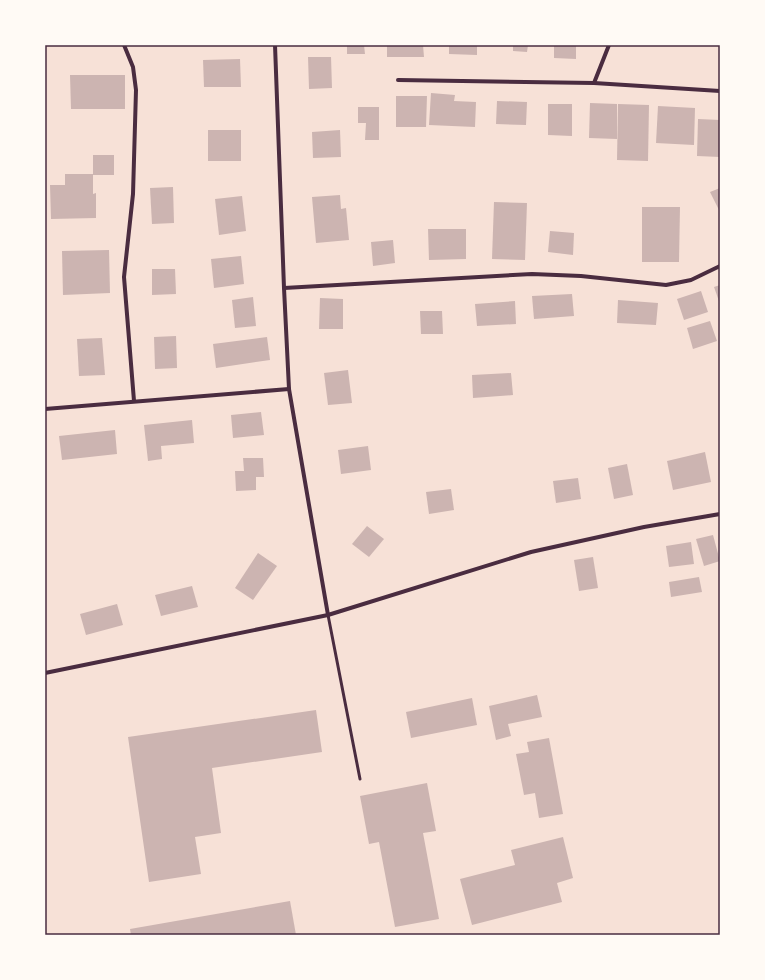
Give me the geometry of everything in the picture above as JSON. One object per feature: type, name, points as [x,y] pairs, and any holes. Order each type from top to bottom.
[{"type":"street","points":[[124,45],[134,68],[136,90],[133,194],[124,277],[134,401]]},
{"type":"street","points":[[275,45],[289,388],[328,615]]},
{"type":"street","points":[[594,83],[609,45]]},
{"type":"street","points":[[398,80],[594,83],[720,91]]},
{"type":"street","points":[[284,288],[532,274],[581,276],[666,285],[691,280],[720,266]]},
{"type":"street","points":[[45,409],[289,388]]},
{"type":"street","points":[[45,673],[328,615],[531,552],[644,526],[720,514]]},
{"type":"lane","points":[[328,615],[360,779]]},
{"type":"building","points":[[347,45],[364,45],[365,54],[347,54]]},
{"type":"building","points":[[387,45],[423,45],[424,57],[387,57]]},
{"type":"building","points":[[449,45],[477,45],[477,55],[449,54]]},
{"type":"building","points":[[513,45],[528,45],[527,52],[513,51]]},
{"type":"building","points":[[554,45],[576,45],[576,59],[554,58]]},
{"type":"building","points":[[308,57],[331,57],[332,88],[309,89]]},
{"type":"building","points":[[240,59],[241,87],[204,87],[203,60]]},
{"type":"building","points":[[70,75],[125,75],[125,109],[71,109]]},
{"type":"building","points":[[431,93],[455,95],[454,101],[476,102],[475,127],[429,125]]},
{"type":"building","points":[[396,96],[427,96],[426,127],[396,127]]},
{"type":"building","points":[[497,101],[527,102],[526,125],[496,124]]},
{"type":"building","points":[[590,103],[617,104],[617,139],[589,138]]},
{"type":"building","points":[[548,104],[572,104],[572,136],[548,135]]},
{"type":"building","points":[[618,104],[649,105],[648,161],[617,160]]},
{"type":"building","points":[[658,106],[695,108],[694,145],[656,143]]},
{"type":"building","points":[[358,107],[379,107],[379,140],[365,140],[366,123],[358,123]]},
{"type":"building","points":[[698,119],[720,120],[720,157],[697,156]]},
{"type":"building","points":[[208,130],[241,130],[241,161],[208,161]]},
{"type":"building","points":[[340,130],[341,157],[313,158],[312,132]]},
{"type":"building","points":[[93,155],[114,155],[114,175],[93,175]]},
{"type":"building","points":[[65,174],[93,174],[93,194],[96,193],[96,218],[51,219],[50,185],[65,185]]},
{"type":"building","points":[[173,187],[174,223],[152,224],[150,188]]},
{"type":"building","points":[[720,188],[720,212],[710,192]]},
{"type":"building","points":[[340,195],[341,209],[346,208],[349,240],[316,243],[312,197]]},
{"type":"building","points":[[242,196],[246,231],[219,235],[215,199]]},
{"type":"building","points":[[494,202],[527,203],[525,260],[492,259]]},
{"type":"building","points":[[642,207],[680,207],[679,262],[642,262]]},
{"type":"building","points":[[428,229],[466,229],[466,259],[429,260]]},
{"type":"building","points":[[550,231],[574,233],[573,255],[548,252]]},
{"type":"building","points":[[393,240],[395,263],[373,266],[371,242]]},
{"type":"building","points":[[109,250],[110,293],[63,295],[62,251]]},
{"type":"building","points":[[241,256],[244,284],[214,288],[211,259]]},
{"type":"building","points":[[152,269],[175,269],[176,294],[152,295]]},
{"type":"building","points":[[720,285],[720,304],[714,287]]},
{"type":"building","points":[[701,291],[708,312],[684,320],[677,299]]},
{"type":"building","points":[[572,294],[574,316],[534,319],[532,296]]},
{"type":"building","points":[[253,297],[256,326],[235,328],[232,300]]},
{"type":"building","points":[[320,298],[343,299],[343,329],[319,329]]},
{"type":"building","points":[[618,300],[658,303],[656,325],[617,323]]},
{"type":"building","points":[[515,301],[516,324],[477,326],[475,304]]},
{"type":"building","points":[[420,311],[442,311],[443,334],[421,334]]},
{"type":"building","points":[[710,321],[717,341],[693,349],[687,328]]},
{"type":"building","points":[[176,336],[177,368],[155,369],[154,337]]},
{"type":"building","points":[[267,337],[270,360],[216,368],[213,344]]},
{"type":"building","points":[[102,338],[105,375],[79,376],[77,339]]},
{"type":"building","points":[[348,370],[352,403],[328,405],[324,373]]},
{"type":"building","points":[[511,373],[513,395],[473,398],[472,375]]},
{"type":"building","points":[[261,412],[264,435],[233,438],[231,415]]},
{"type":"building","points":[[192,420],[194,443],[161,446],[162,459],[148,461],[144,425]]},
{"type":"building","points":[[115,430],[117,454],[62,460],[59,436]]},
{"type":"building","points":[[368,446],[371,470],[341,474],[338,450]]},
{"type":"building","points":[[705,452],[711,482],[673,490],[667,461]]},
{"type":"building","points":[[243,458],[263,458],[264,477],[256,477],[256,490],[236,491],[235,471],[244,471]]},
{"type":"building","points":[[627,464],[633,495],[614,499],[608,468]]},
{"type":"building","points":[[578,478],[581,499],[556,503],[553,481]]},
{"type":"building","points":[[451,489],[454,510],[429,514],[426,492]]},
{"type":"building","points":[[367,526],[384,539],[369,557],[352,544]]},
{"type":"building","points":[[713,535],[720,561],[704,566],[696,539]]},
{"type":"building","points":[[691,542],[694,564],[669,567],[666,546]]},
{"type":"building","points":[[258,553],[277,566],[253,600],[235,588]]},
{"type":"building","points":[[593,557],[598,588],[579,591],[574,560]]},
{"type":"building","points":[[699,577],[702,592],[671,597],[669,582]]},
{"type":"building","points":[[192,586],[198,607],[161,616],[155,595]]},
{"type":"building","points":[[117,604],[123,625],[86,635],[80,614]]},
{"type":"building","points":[[537,695],[542,717],[508,724],[511,736],[496,740],[489,706]]},
{"type":"building","points":[[472,698],[477,725],[411,738],[406,712]]},
{"type":"building","points":[[316,710],[322,752],[212,768],[221,833],[195,837],[201,874],[149,882],[128,737]]},
{"type":"building","points":[[549,738],[563,814],[539,818],[535,793],[524,795],[516,754],[529,752],[527,742]]},
{"type":"building","points":[[427,783],[436,831],[423,833],[439,919],[395,927],[379,842],[369,844],[360,796]]},
{"type":"building","points":[[563,837],[573,878],[557,883],[562,902],[472,925],[460,879],[515,865],[511,850]]},
{"type":"building","points":[[290,901],[296,935],[131,935],[130,929]]}]
